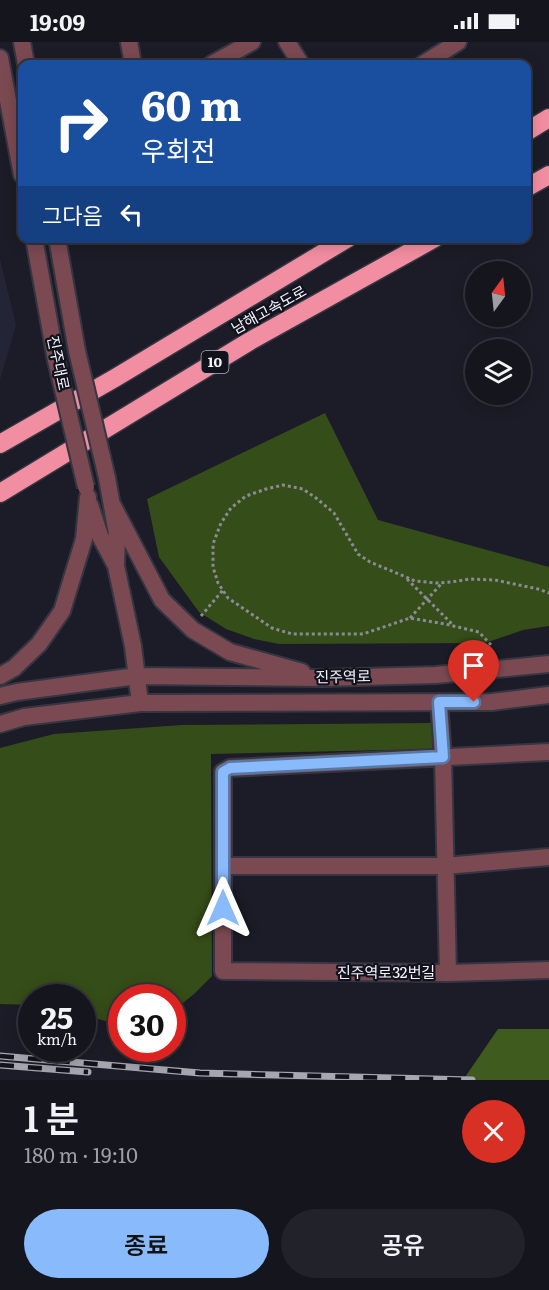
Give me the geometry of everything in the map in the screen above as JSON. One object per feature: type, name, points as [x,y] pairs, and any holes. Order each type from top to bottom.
[{"type":"highway","points":[[531,129],[549,118]]},
{"type":"highway","points":[[531,185],[549,175]]},
{"type":"highway","name":"남해고속도로","points":[[0,444],[340,243]]},
{"type":"highway","name":"남해고속도로","points":[[0,493],[249,341],[426,243]]},
{"type":"street","points":[[22,42],[25,60]]},
{"type":"street","points":[[129,42],[133,60]]},
{"type":"street","points":[[219,60],[252,42]]},
{"type":"street","points":[[286,42],[298,60]]},
{"type":"street","points":[[429,60],[458,42]]},
{"type":"street","points":[[0,58],[18,154]]},
{"type":"street","name":"진주대로","points":[[35,243],[57,360],[87,492]]},
{"type":"street","name":"진주대로","points":[[58,243],[77,351],[112,504]]},
{"type":"street","points":[[87,492],[100,536],[116,566]]},
{"type":"street","points":[[0,676],[14,668],[39,644],[62,611],[84,539],[87,492]]},
{"type":"street","points":[[0,724],[24,717],[140,703],[133,646],[116,566],[117,534],[112,504]]},
{"type":"street","points":[[112,504],[162,600],[193,630],[230,652],[323,678]]},
{"type":"street","name":"진주역로","points":[[137,676],[323,678],[436,675],[549,664]]},
{"type":"street","points":[[0,696],[137,676]]},
{"type":"street","name":"진주역로","points":[[140,703],[492,702],[549,695]]},
{"type":"street","points":[[439,702],[443,757],[448,973]]},
{"type":"street","points":[[549,752],[230,768],[223,772],[223,866],[445,866],[549,856]]},
{"type":"street","name":"진주역로32번길","points":[[223,866],[223,971],[448,973],[549,970]]},
{"type":"path","points":[[492,645],[478,632],[453,625],[410,618],[363,634],[292,634],[272,628],[228,598],[218,583],[213,567],[213,544],[221,523],[231,508],[246,496],[283,485],[303,489],[334,513],[358,554],[370,562],[415,581],[495,580],[549,593]]},
{"type":"path","points":[[406,577],[453,625]]},
{"type":"path","points":[[410,618],[444,582]]},
{"type":"path","points":[[198,620],[222,590]]},
{"type":"shaded area","points":[[0,259],[16,325],[0,380]]},
{"type":"green space","points":[[325,413],[378,520],[549,567],[549,626],[523,630],[485,643],[279,644],[254,639],[226,629],[199,612],[159,557],[147,499]]},
{"type":"green space","points":[[432,723],[432,749],[211,754],[212,976],[186,1000],[186,984],[108,984],[108,1022],[96,1018],[96,984],[18,984],[18,1005],[0,1004],[0,748],[54,734],[182,725]]},
{"type":"green space","points":[[498,1029],[549,1029],[549,1080],[463,1080]]},
{"type":"railway","points":[[0,1056],[200,1073],[472,1080]]},
{"type":"railway","points":[[0,1065],[88,1072]]},
{"type":"route","points":[[223,908],[223,772],[230,768],[443,757],[439,702],[474,702]]}]
